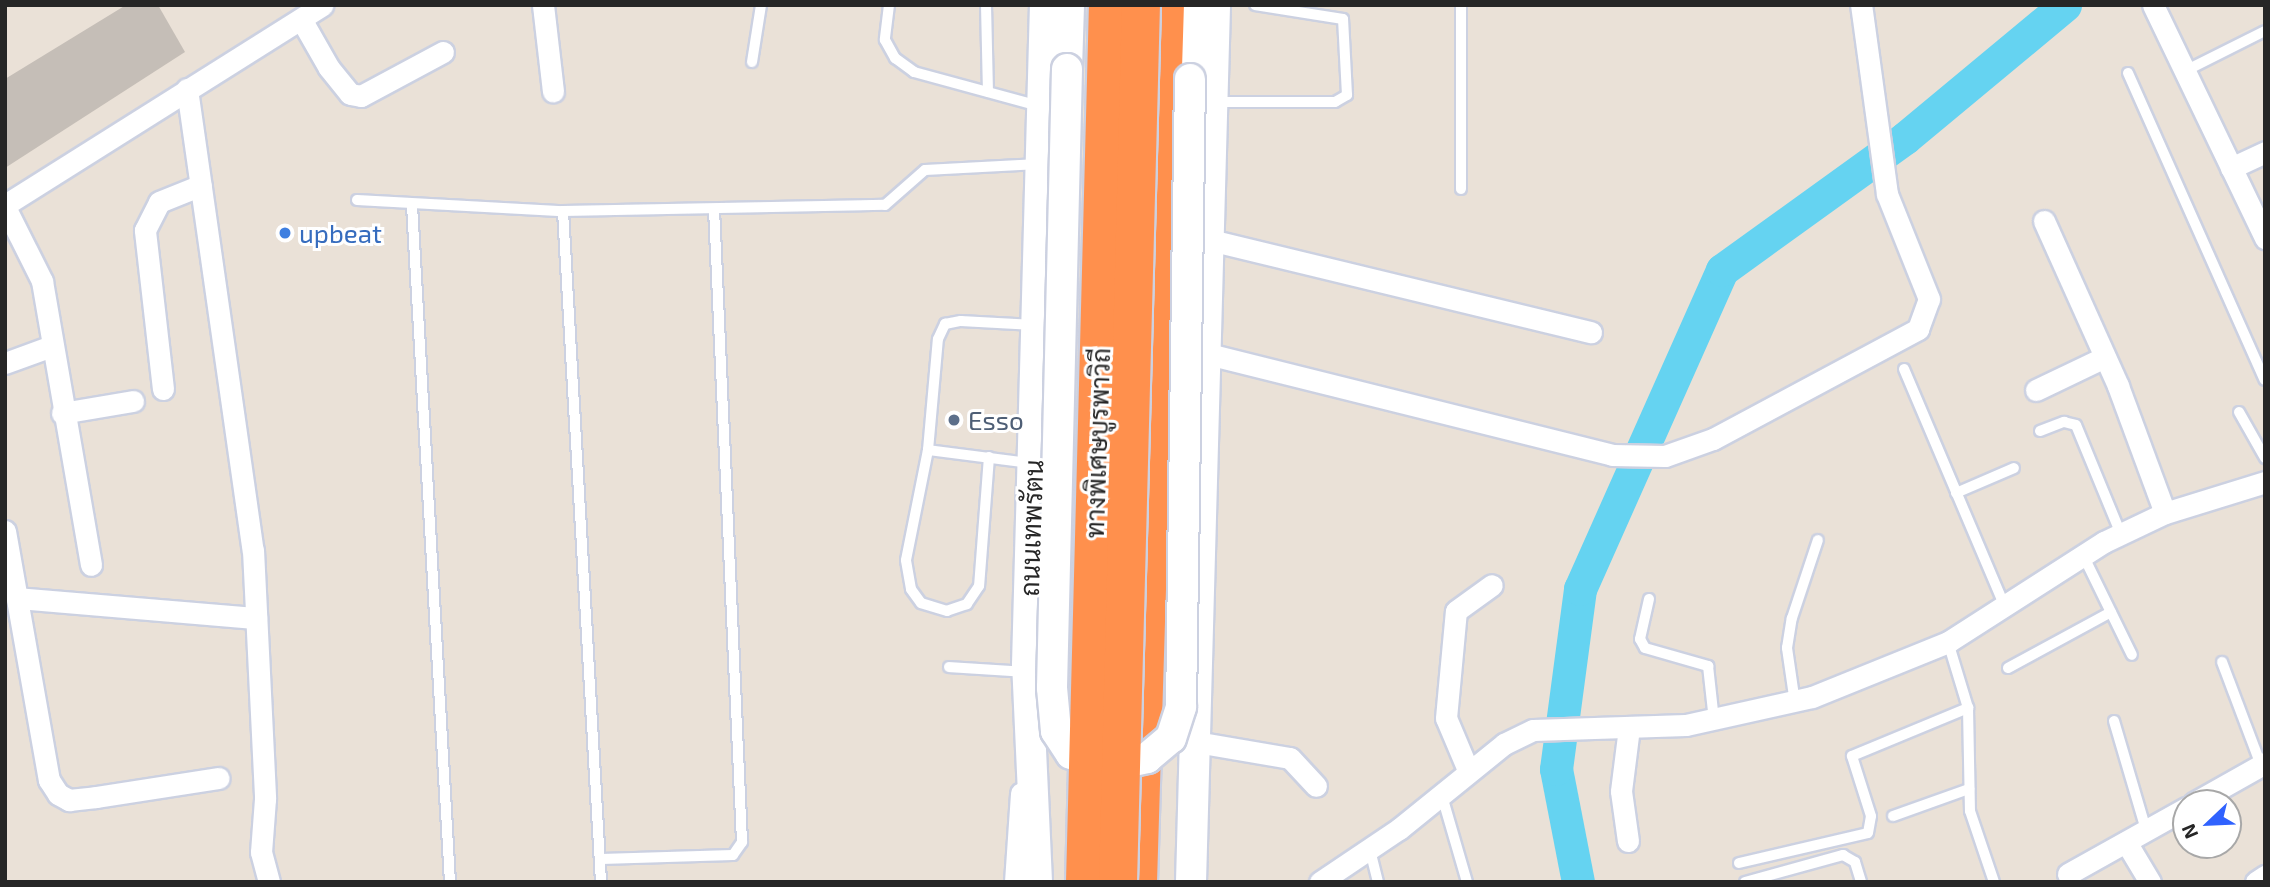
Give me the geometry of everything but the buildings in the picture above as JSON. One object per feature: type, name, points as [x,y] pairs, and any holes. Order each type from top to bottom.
[{"type":"highway","name":"ถนนเทพรัตน","points":[[1075,882],[1097,5]]},
{"type":"highway","name":"ทางพิเศษบูรพาวิถี","points":[[1085,882],[1108,5]]},
{"type":"highway","name":"ทางพิเศษบูรพาวิถี","points":[[1118,882],[1141,5]]},
{"type":"highway","points":[[1138,882],[1165,5]]},
{"type":"main road","name":"ถนนเทพรัตน","points":[[1037,882],[1028,672],[1045,5]]},
{"type":"main road","points":[[1069,5],[1052,688],[1056,731],[1071,754],[1110,766],[1147,758],[1171,738],[1181,707],[1191,5]]},
{"type":"main road","points":[[1191,882],[1208,354],[1215,5]]},
{"type":"street","points":[[91,565],[62,413],[39,270],[5,206],[322,5]]},
{"type":"street","points":[[544,5],[553,91]]},
{"type":"street","points":[[1208,354],[1612,455],[1665,456],[1713,439],[1927,320],[1929,299],[1887,194],[1875,138],[1861,5]]},
{"type":"street","points":[[2153,5],[2265,238]]},
{"type":"street","points":[[301,19],[329,68],[350,94],[361,96],[443,52]]},
{"type":"street","points":[[187,89],[253,550],[265,799],[261,852],[269,882]]},
{"type":"street","points":[[2231,168],[2265,152]]},
{"type":"street","points":[[163,389],[147,216],[159,202],[201,185]]},
{"type":"street","points":[[2044,221],[2105,356],[2165,513]]},
{"type":"street","points":[[1210,240],[1591,332]]},
{"type":"street","points":[[5,363],[52,346]]},
{"type":"street","points":[[2036,390],[2105,356]]},
{"type":"street","points":[[62,413],[133,401]]},
{"type":"street","points":[[1320,882],[1370,850],[1442,796],[1468,770],[1533,730],[1629,728],[1714,721],[1794,703],[1948,642],[2083,555],[2165,513],[2265,482]]},
{"type":"street","points":[[5,531],[49,780],[58,794],[69,800],[219,778]]},
{"type":"street","points":[[1468,770],[1446,718],[1456,611],[1492,585]]},
{"type":"street","points":[[18,598],[256,618]]},
{"type":"street","points":[[1015,882],[1029,719]]},
{"type":"street","points":[[1628,841],[1621,791],[1629,728]]},
{"type":"street","points":[[1196,742],[1290,758],[1316,786]]},
{"type":"street","points":[[2219,789],[2263,764]]},
{"type":"street","points":[[2068,874],[2172,816]]},
{"type":"street","points":[[2126,842],[2150,882]]},
{"type":"street","points":[[2256,882],[2265,876]]},
{"type":"lane","points":[[752,62],[761,5]]},
{"type":"lane","points":[[889,5],[885,40],[895,58],[914,72],[1042,107]]},
{"type":"lane","points":[[986,5],[988,92]]},
{"type":"lane","points":[[1212,102],[1335,102],[1347,95],[1343,19],[1255,5]]},
{"type":"lane","points":[[1461,5],[1461,189]]},
{"type":"lane","points":[[2185,71],[2265,31]]},
{"type":"lane","points":[[2128,73],[2265,380]]},
{"type":"lane","points":[[357,200],[563,211],[885,205],[925,170],[1041,164]]},
{"type":"lane","points":[[412,205],[450,882]]},
{"type":"lane","points":[[601,859],[733,855],[741,842],[714,209]]},
{"type":"lane","points":[[563,211],[601,882]]},
{"type":"lane","points":[[989,457],[979,586],[967,604],[947,611],[921,603],[911,589],[906,561],[928,450],[938,339],[946,324],[1037,326]]},
{"type":"lane","points":[[1904,369],[2004,607]]},
{"type":"lane","points":[[2239,412],[2265,458]]},
{"type":"lane","points":[[2040,430],[2064,422],[2076,425],[2121,534]]},
{"type":"lane","points":[[928,450],[1033,464]]},
{"type":"lane","points":[[1956,493],[2014,468]]},
{"type":"lane","points":[[1794,703],[1787,648],[1792,618],[1818,540]]},
{"type":"lane","points":[[2083,555],[2132,655]]},
{"type":"lane","points":[[1649,599],[1640,639],[1645,648],[1708,666],[1714,721]]},
{"type":"lane","points":[[2008,668],[2110,612]]},
{"type":"lane","points":[[1948,642],[1968,708],[1969,789],[1994,882]]},
{"type":"lane","points":[[2222,662],[2263,764]]},
{"type":"lane","points":[[949,667],[1028,672]]},
{"type":"lane","points":[[1739,863],[1868,832],[1871,816],[1852,755],[1968,708]]},
{"type":"lane","points":[[2114,721],[2146,830]]},
{"type":"lane","points":[[1893,816],[1969,789]]},
{"type":"lane","points":[[1442,796],[1466,882]]},
{"type":"lane","points":[[1370,850],[1378,882]]},
{"type":"lane","points":[[1745,882],[1843,855],[1855,862],[1861,882]]},
{"type":"waterway","points":[[1578,882],[1556,769],[1580,589],[1722,270],[1905,138],[2065,5]]},
{"type":"place","name":"upbeat","points":[[285,233]]},
{"type":"place","name":"Esso","points":[[954,420]]}]
